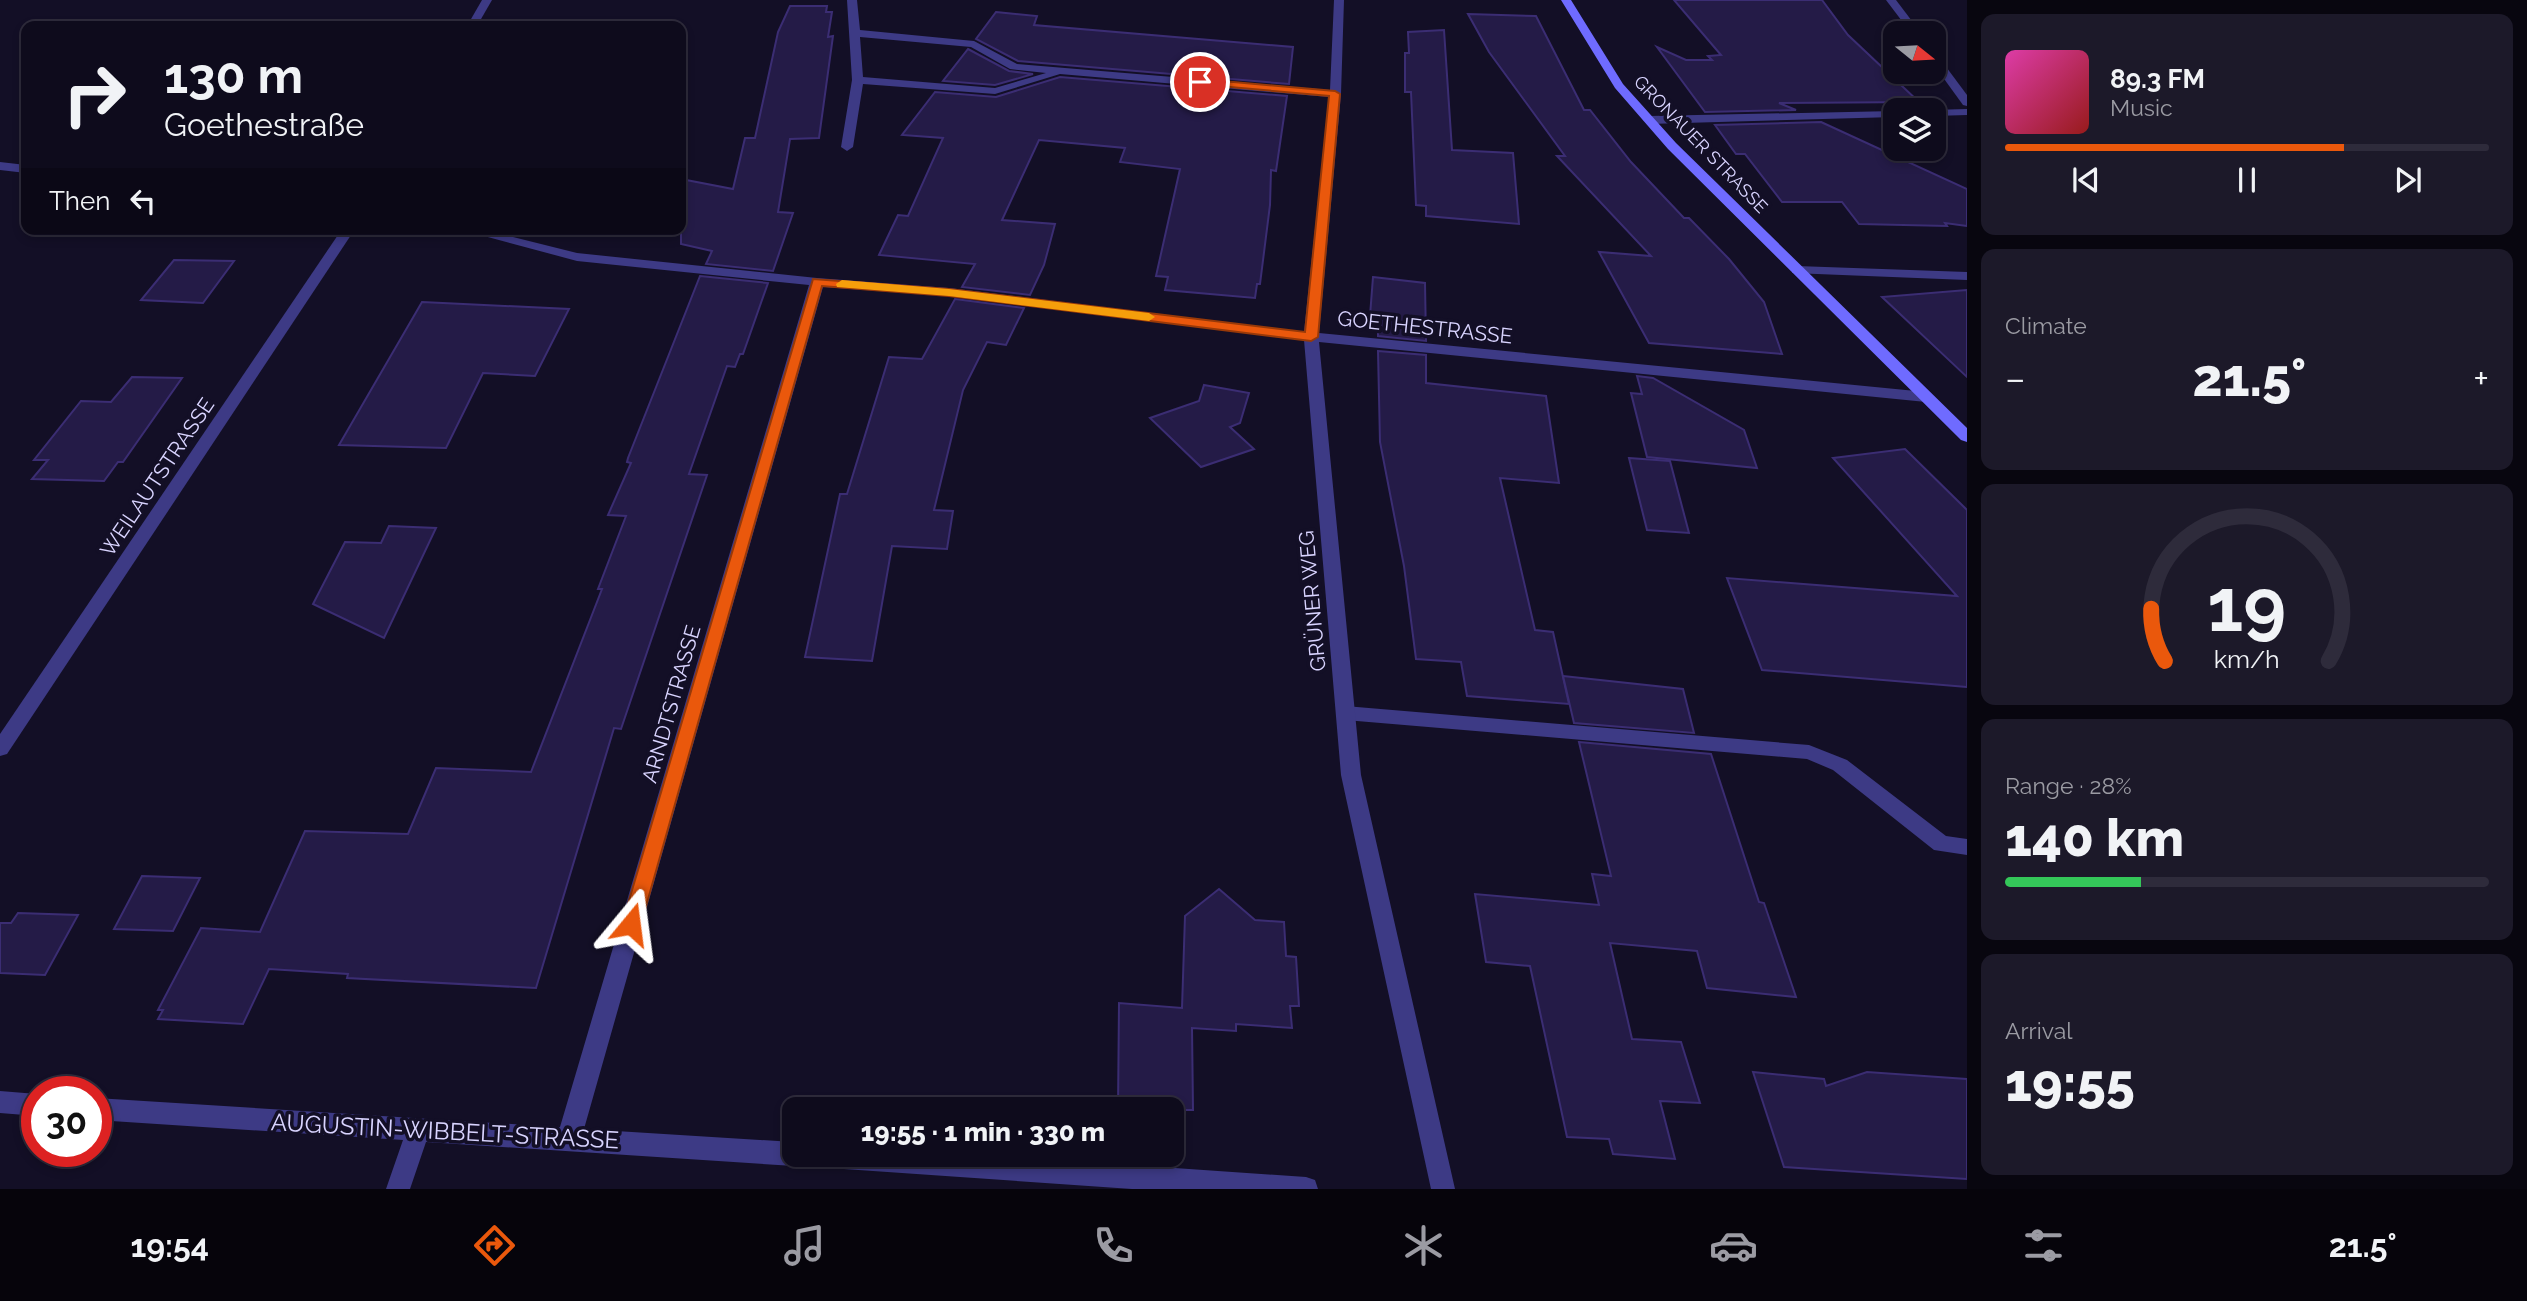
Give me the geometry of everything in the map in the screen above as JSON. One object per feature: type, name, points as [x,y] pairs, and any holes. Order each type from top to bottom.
[{"type":"main road","name":"GRONAUER STRASSE","points":[[1566,0],[1592,47],[1619,86],[1649,120],[1967,437]]},
{"type":"street","points":[[475,21],[487,0]]},
{"type":"street","points":[[847,147],[858,80],[852,0]]},
{"type":"street","name":"GRÜNER WEG","points":[[1339,0],[1335,94],[1311,337],[1351,775],[1443,1189]]},
{"type":"street","points":[[1891,0],[1907,21]]},
{"type":"street","points":[[855,33],[974,44],[1014,66],[1335,94]]},
{"type":"street","points":[[858,80],[995,92],[1065,71]]},
{"type":"street","points":[[1946,74],[1967,103]]},
{"type":"street","points":[[1946,113],[1967,112]]},
{"type":"street","points":[[1649,120],[1883,114]]},
{"type":"street","points":[[0,166],[21,169]]},
{"type":"street","name":"WEILAUTSTRASSE","points":[[0,748],[345,235]]},
{"type":"street","name":"GOETHESTRASSE","points":[[488,235],[577,257],[817,282],[949,292],[1311,337],[1926,397]]},
{"type":"street","points":[[1797,270],[1885,271],[1967,276]]},
{"type":"street","name":"ARNDTSTRASSE","points":[[569,1138],[817,282]]},
{"type":"street","points":[[1345,713],[1809,752],[1840,765],[1941,844],[1967,847]]},
{"type":"street","points":[[0,1102],[21,1104]]},
{"type":"street","name":"AUGUSTIN-WIBBELT-STRASSE","points":[[112,1110],[782,1153]]},
{"type":"street","points":[[398,1189],[418,1131]]},
{"type":"street","points":[[989,1167],[1307,1189]]},
{"type":"building","points":[[1674,0],[1822,0],[1848,35],[1883,68],[1883,84],[1900,84],[1915,98],[1883,98],[1883,102],[1779,103],[1796,110],[1705,112],[1657,47],[1686,60],[1712,60],[1708,56],[1721,55]]},
{"type":"building","points":[[790,6],[827,6],[826,12],[832,12],[828,37],[833,36],[819,138],[790,139],[778,212],[793,213],[773,271],[706,264],[712,251],[681,244],[681,235],[686,235],[686,180],[733,189],[745,138],[755,138],[778,32]]},
{"type":"building","points":[[996,12],[1037,16],[1034,25],[1293,47],[1289,84],[1018,61],[976,39]]},
{"type":"building","points":[[1468,14],[1536,16],[1584,110],[1590,110],[1631,162],[1684,218],[1689,218],[1729,259],[1764,302],[1782,354],[1649,343],[1599,252],[1651,256],[1557,156],[1565,156],[1489,52]]},
{"type":"building","points":[[1444,30],[1452,150],[1513,153],[1519,224],[1426,216],[1426,206],[1416,205],[1411,92],[1405,92],[1408,32]]},
{"type":"building","points":[[968,49],[1009,71],[1033,74],[995,85],[943,81]]},
{"type":"building","points":[[1060,77],[1287,96],[1276,171],[1271,170],[1270,205],[1260,284],[1257,284],[1255,298],[1165,290],[1168,277],[1156,276],[1180,169],[1120,162],[1125,148],[1039,140],[1002,220],[1055,224],[1044,265],[1030,295],[962,287],[975,264],[879,255],[898,215],[908,216],[943,138],[902,135],[935,92],[996,97]]},
{"type":"building","points":[[1821,122],[1883,150],[1883,161],[1906,161],[1967,189],[1967,226],[1945,223],[1947,226],[1859,224],[1842,202],[1782,202],[1745,154],[1736,154],[1715,125]]},
{"type":"building","points":[[174,260],[234,261],[203,303],[141,300]]},
{"type":"building","points":[[700,276],[768,283],[743,354],[740,354],[735,367],[727,366],[689,474],[707,475],[621,729],[614,728],[536,988],[347,978],[348,974],[269,969],[243,1024],[158,1019],[163,1010],[158,1010],[201,928],[260,932],[305,831],[408,834],[436,768],[531,772],[602,589],[598,589],[626,516],[608,515],[631,463],[627,462],[628,458]]},
{"type":"building","points":[[1373,277],[1425,283],[1426,341],[1378,336],[1378,317],[1370,316]]},
{"type":"building","points":[[1967,290],[1967,377],[1882,297]]},
{"type":"building","points":[[955,299],[1024,308],[1006,345],[987,342],[963,390],[934,510],[953,511],[947,549],[892,546],[872,661],[805,657],[840,494],[847,494],[889,357],[922,359]]},
{"type":"building","points":[[422,302],[569,309],[535,376],[483,373],[446,448],[339,445]]},
{"type":"building","points":[[1378,351],[1426,355],[1426,383],[1546,396],[1559,483],[1500,478],[1535,630],[1553,632],[1569,704],[1467,696],[1461,662],[1416,659],[1404,566],[1380,442]]},
{"type":"building","points":[[1637,376],[1653,378],[1744,430],[1757,468],[1647,457],[1631,393],[1642,394]]},
{"type":"building","points":[[132,377],[182,378],[123,462],[118,462],[104,481],[32,479],[48,460],[34,460],[81,401],[111,402]]},
{"type":"building","points":[[1204,385],[1249,393],[1240,423],[1230,427],[1254,449],[1201,467],[1150,418],[1199,401]]},
{"type":"building","points":[[1905,449],[1967,510],[1967,687],[1762,670],[1727,578],[1957,596],[1833,458]]},
{"type":"building","points":[[1629,458],[1670,461],[1689,533],[1647,530]]},
{"type":"building","points":[[389,526],[436,528],[384,638],[313,604],[345,542],[381,543]]},
{"type":"building","points":[[1563,676],[1683,689],[1694,733],[1574,723]]},
{"type":"building","points":[[1579,742],[1711,754],[1759,902],[1764,903],[1796,997],[1707,988],[1697,951],[1610,943],[1632,1039],[1681,1042],[1700,1103],[1660,1101],[1675,1159],[1613,1154],[1609,1139],[1567,1137],[1530,966],[1486,962],[1475,894],[1599,905],[1592,874],[1611,876]]},
{"type":"building","points":[[142,876],[200,878],[173,931],[114,929]]},
{"type":"building","points":[[1219,889],[1255,920],[1284,922],[1286,956],[1296,957],[1299,1006],[1290,1006],[1292,1028],[1236,1024],[1236,1031],[1192,1028],[1193,1110],[1184,1110],[1184,1097],[1118,1097],[1119,1003],[1182,1008],[1185,916]]},
{"type":"building","points":[[18,913],[78,915],[45,975],[0,973],[0,923],[11,923]]},
{"type":"building","points":[[1753,1072],[1824,1079],[1826,1086],[1867,1072],[1967,1079],[1967,1179],[1784,1167]]},
{"type":"slow traffic","points":[[842,284],[949,292],[1149,317]]},
{"type":"route","points":[[631,924],[817,282],[949,292],[1311,337],[1335,94],[1200,82]]}]
